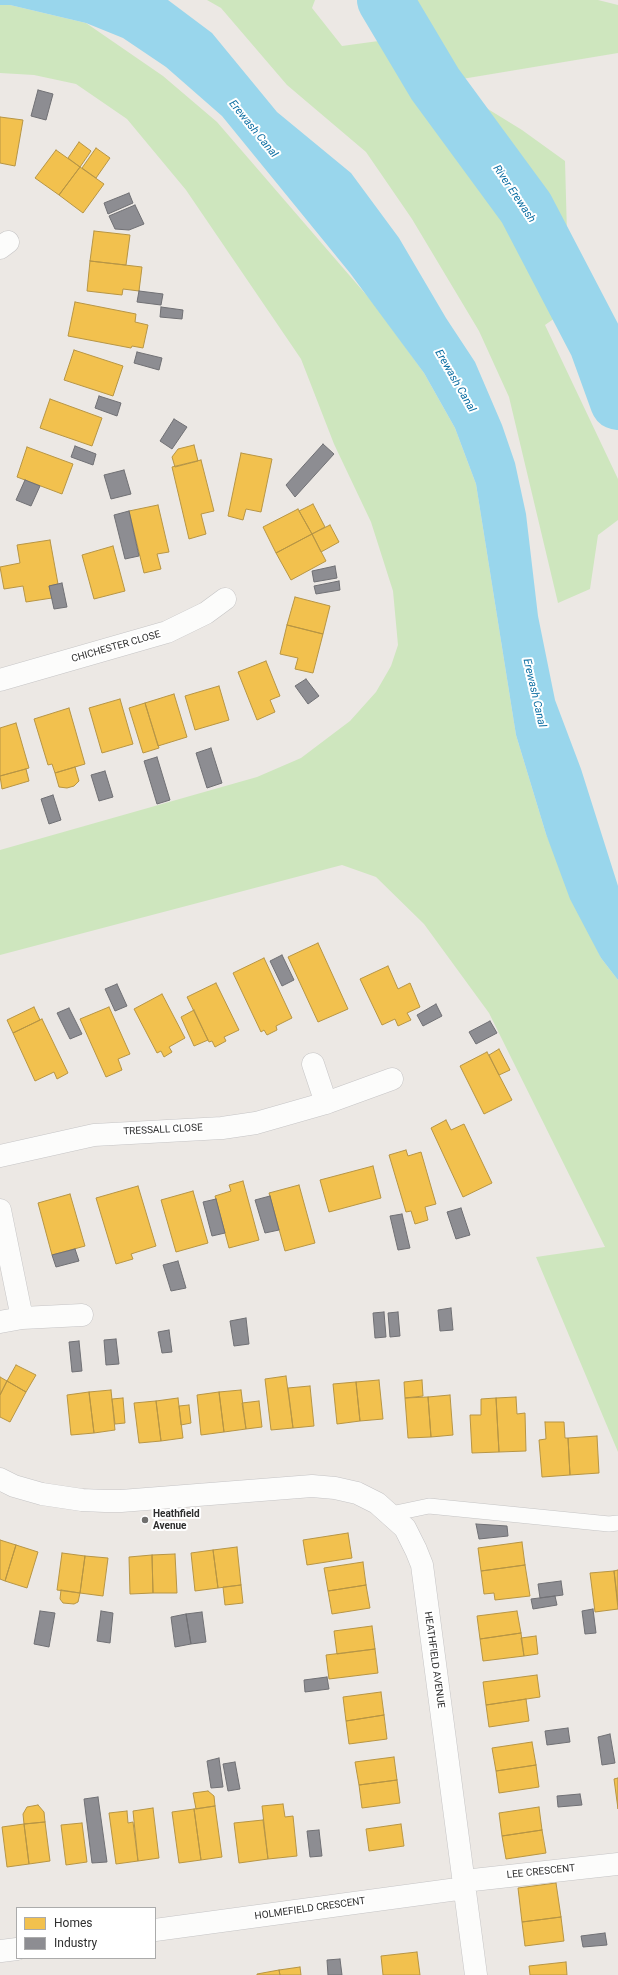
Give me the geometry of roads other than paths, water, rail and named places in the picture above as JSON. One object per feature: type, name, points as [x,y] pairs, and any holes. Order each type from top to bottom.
[{"type":"street","name":"CHICHESTER CLOSE","points":[[0,680],[167,632],[206,613],[225,599]]},
{"type":"street","points":[[312,1064],[326,1103]]},
{"type":"street","name":"TRESSALL CLOSE","points":[[0,1156],[94,1135],[222,1128],[256,1123],[326,1103],[392,1079]]},
{"type":"street","points":[[0,1210],[22,1318]]},
{"type":"street","points":[[0,1322],[22,1318],[82,1315]]},
{"type":"street","name":"HEATHFIELD AVENUE","points":[[0,1479],[14,1486],[42,1494],[82,1500],[105,1501],[128,1501],[312,1486],[335,1488],[357,1493],[377,1503],[405,1528],[422,1565],[476,1975]]},
{"type":"street","name":"LEE CRESCENT","points":[[464,1885],[618,1864]]},
{"type":"street","name":"HOLMEFIELD CRESCENT","points":[[156,1930],[464,1885]]},
{"type":"lane","points":[[391,1514],[429,1506],[609,1524],[618,1523]]},
{"type":"water","name":"Erewash Canal","points":[[0,0],[168,0],[212,33],[277,112],[351,173],[399,238],[446,318],[475,362],[502,425],[515,463],[526,514],[538,616],[555,700],[581,769],[618,886],[618,980],[601,958],[570,899],[546,834],[516,735],[476,484],[455,428],[424,373],[350,273],[222,116],[166,67],[123,38],[86,23],[10,5],[0,5]]},
{"type":"waterway","name":"River Erewash","points":[[385,0],[435,84],[526,208],[597,344],[618,402]]},
{"type":"place","name":"Heathfield Avenue","points":[[145,1520]]}]
